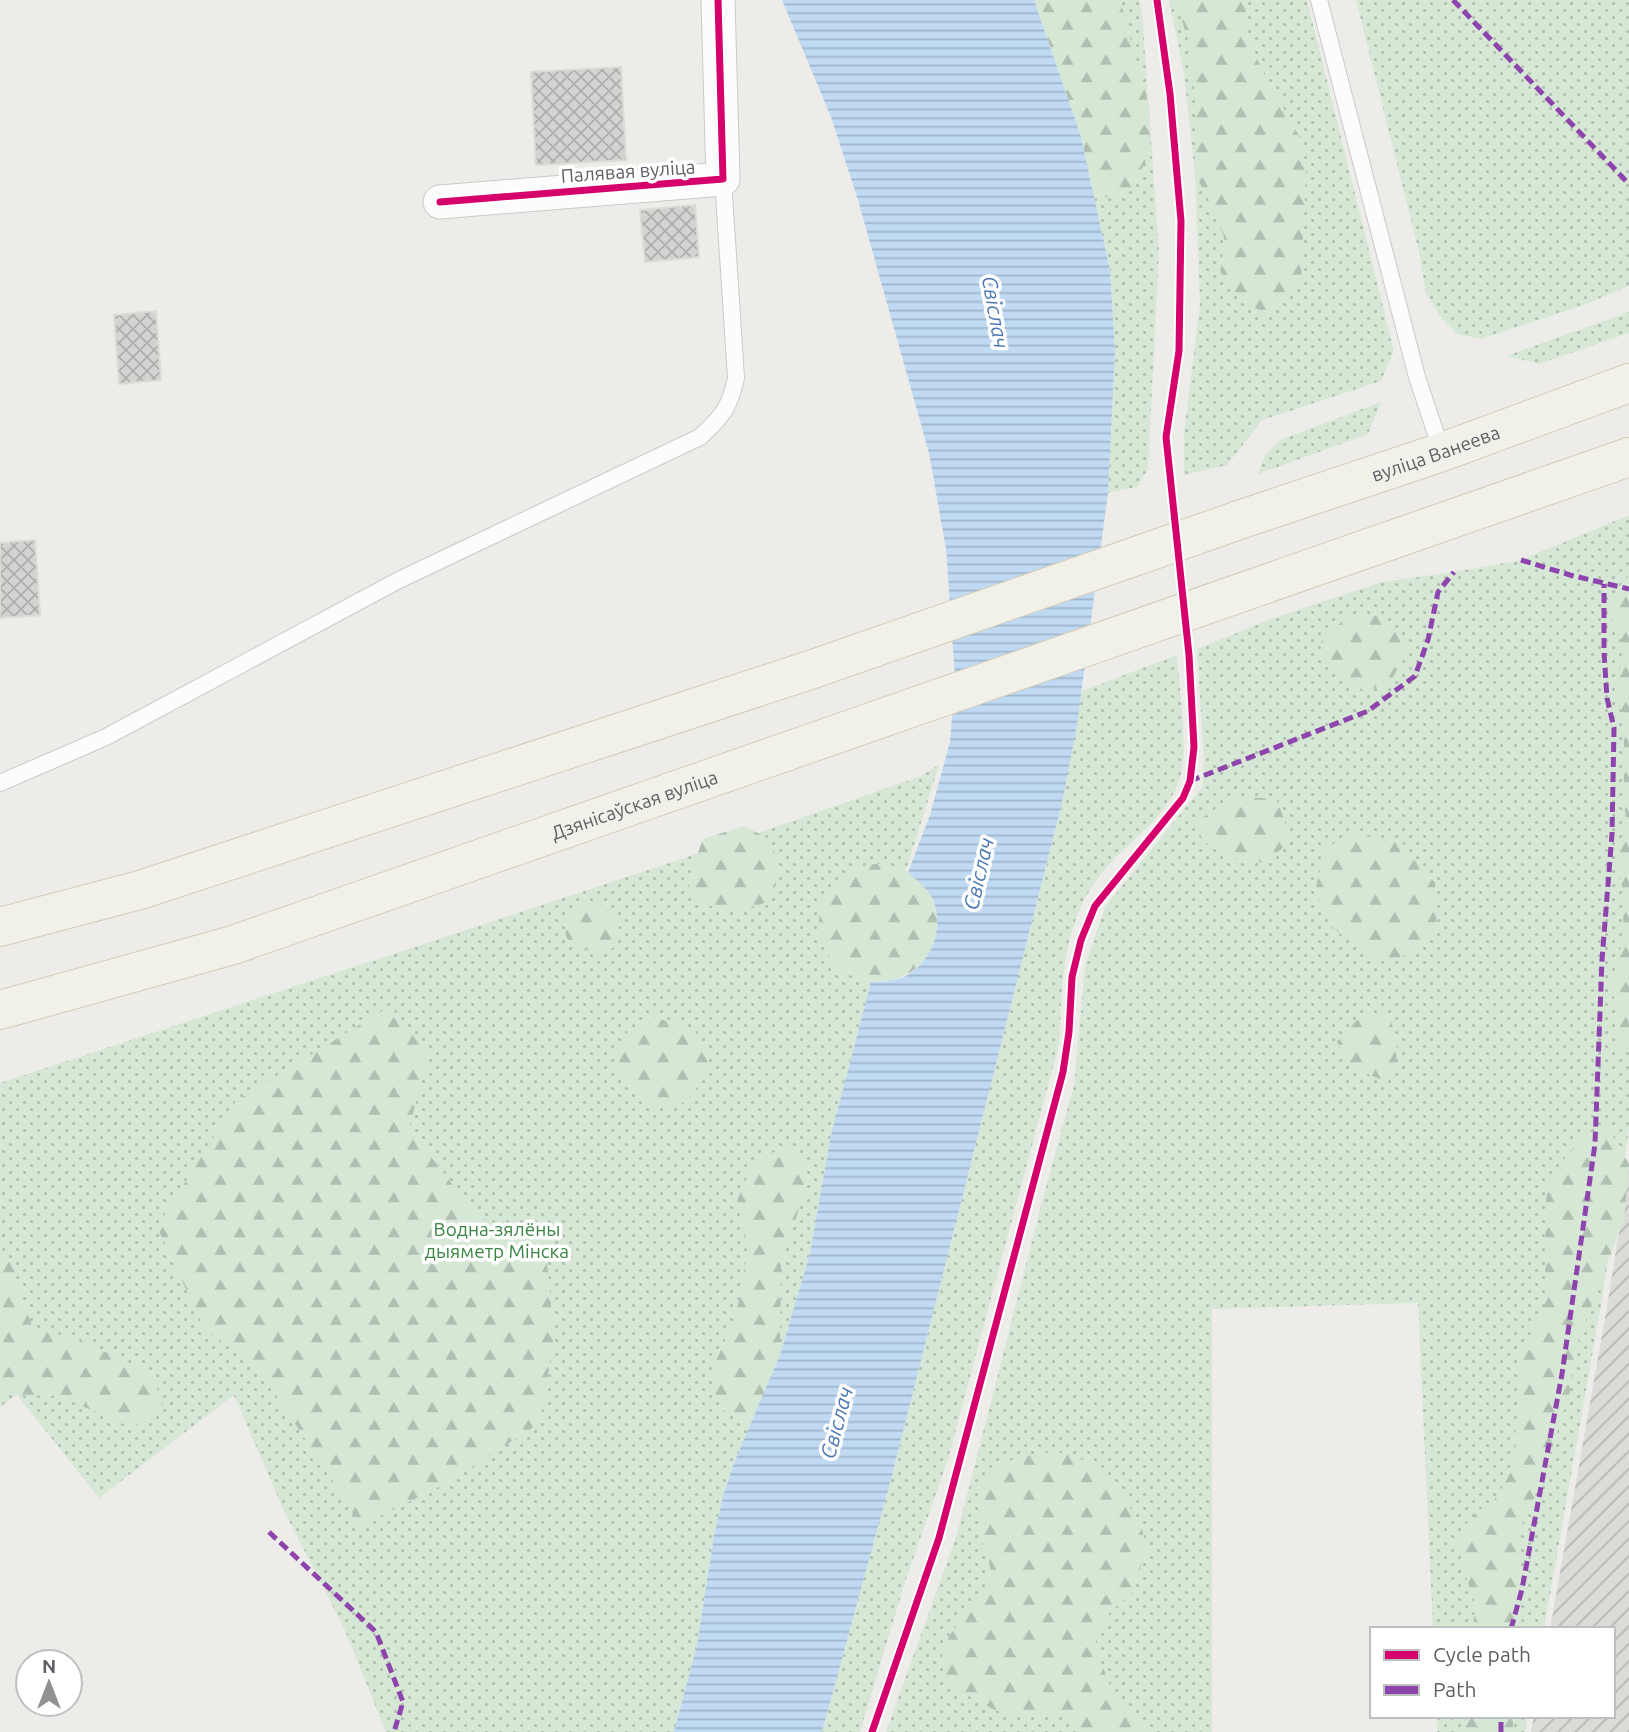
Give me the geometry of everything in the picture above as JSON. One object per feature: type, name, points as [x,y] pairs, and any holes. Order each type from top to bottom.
[{"type":"main road","name":"вуліца Ванеева","points":[[0,927],[140,890],[816,668],[1442,452],[1629,383]]},
{"type":"main road","name":"Дзянісаўская вуліца","points":[[0,1010],[233,945],[1629,457]]},
{"type":"street","name":"Палявая вуліца","points":[[440,202],[723,179],[718,0]]},
{"type":"lane","points":[[1319,0],[1417,377],[1442,452]]},
{"type":"lane","points":[[0,783],[106,737],[399,580],[700,437],[722,418],[732,398],[736,377],[723,179]]},
{"type":"shaded area","points":[[1629,1168],[1629,1732],[1531,1732],[1534,1718],[1615,1718],[1615,1627],[1550,1627]]},
{"type":"green space","points":[[1034,0],[1139,0],[1142,12],[1159,253],[1148,469],[1137,487],[1108,493],[1115,352],[1110,270],[1081,137]]},
{"type":"green space","points":[[1034,0],[1120,0],[1150,109],[1150,153],[1130,191],[1121,198],[1095,196],[1081,137]]},
{"type":"green space","points":[[1169,0],[1307,0],[1394,351],[1381,381],[1262,420],[1227,465],[1184,475],[1184,433],[1200,305],[1195,174],[1184,74]]},
{"type":"green space","points":[[1175,0],[1247,0],[1244,30],[1262,70],[1299,136],[1306,170],[1301,282],[1267,315],[1242,300],[1221,273],[1224,237],[1216,214],[1195,174],[1196,103],[1187,36]]},
{"type":"green space","points":[[1356,0],[1629,0],[1629,286],[1581,306],[1481,339],[1457,334],[1442,319],[1426,293],[1419,252]]},
{"type":"green space","points":[[1629,312],[1629,333],[1539,364],[1506,356]]},
{"type":"green space","points":[[1381,402],[1368,434],[1258,474],[1265,455],[1280,440]]},
{"type":"green space","points":[[1629,515],[1629,1129],[1544,1627],[1433,1627],[1418,1303],[1212,1309],[1212,1732],[886,1732],[957,1534],[1074,1085],[1085,966],[1105,907],[1202,787],[1204,761],[1197,649],[1273,618],[1382,582],[1521,560]]},
{"type":"green space","points":[[1629,575],[1629,1051],[1623,1054],[1614,1048],[1618,1033],[1612,980],[1624,936],[1622,886],[1616,865],[1626,818],[1622,713],[1617,688],[1622,652],[1621,639],[1606,604]]},
{"type":"green space","points":[[1361,614],[1385,617],[1410,649],[1391,680],[1366,692],[1328,667],[1320,643],[1347,616]]},
{"type":"green space","points":[[1177,655],[1184,734],[1180,778],[1175,792],[1158,816],[1116,857],[1091,887],[1073,929],[1061,998],[1059,1045],[948,1459],[904,1585],[860,1732],[822,1732],[891,1479],[1062,803],[1082,691]]},
{"type":"green space","name":"Водна-зялёны дыяметр Мінска","points":[[939,765],[871,982],[831,1135],[810,1253],[780,1355],[734,1463],[723,1496],[697,1645],[674,1732],[386,1732],[344,1628],[284,1511],[234,1395],[99,1498],[17,1395],[0,1407],[0,1083],[709,850],[921,776]]},
{"type":"green space","points":[[1235,796],[1276,799],[1285,821],[1288,843],[1265,863],[1226,857],[1202,840],[1197,821]]},
{"type":"green space","points":[[744,826],[771,840],[777,871],[776,885],[770,901],[729,909],[711,906],[691,896],[688,879],[703,839]]},
{"type":"green space","points":[[1347,833],[1402,843],[1435,883],[1437,935],[1391,964],[1370,955],[1334,929],[1315,892],[1324,851]]},
{"type":"green space","points":[[878,864],[900,869],[920,881],[932,901],[937,923],[932,945],[920,965],[900,977],[878,982],[856,977],[836,965],[824,945],[819,923],[824,901],[836,881],[856,869]]},
{"type":"green space","points":[[599,903],[619,917],[617,944],[609,951],[573,950],[566,936],[564,918],[579,904]]},
{"type":"green space","points":[[390,1006],[428,1055],[408,1132],[438,1165],[475,1215],[545,1242],[554,1336],[540,1423],[449,1482],[360,1526],[262,1374],[203,1326],[157,1227],[236,1101]]},
{"type":"green space","points":[[1373,1013],[1391,1021],[1397,1042],[1396,1065],[1380,1079],[1351,1067],[1337,1042],[1358,1019]]},
{"type":"green space","points":[[653,1017],[694,1029],[709,1055],[704,1079],[686,1102],[664,1108],[641,1102],[613,1066],[625,1034]]},
{"type":"green space","points":[[1606,1124],[1629,1164],[1624,1219],[1575,1350],[1570,1391],[1542,1480],[1518,1533],[1522,1627],[1473,1627],[1475,1603],[1457,1537],[1472,1516],[1497,1497],[1512,1470],[1519,1358],[1545,1304],[1546,1199],[1552,1175],[1581,1138]]},
{"type":"green space","points":[[791,1150],[804,1166],[805,1190],[781,1265],[780,1355],[752,1418],[740,1420],[724,1411],[715,1396],[713,1368],[735,1318],[743,1282],[748,1243],[741,1227],[738,1198],[752,1166],[776,1151]]},
{"type":"green space","points":[[0,1247],[13,1262],[32,1326],[83,1342],[146,1370],[165,1402],[133,1428],[59,1396],[0,1395]]},
{"type":"green space","points":[[1038,1453],[1063,1453],[1091,1463],[1114,1483],[1141,1525],[1147,1550],[1131,1594],[1110,1612],[1097,1630],[1095,1648],[1114,1695],[1152,1732],[1079,1732],[1059,1716],[1022,1717],[1005,1714],[957,1688],[943,1668],[942,1654],[947,1641],[985,1589],[990,1576],[978,1511],[985,1481],[998,1466]]},
{"type":"green space","points":[[1437,1718],[1528,1718],[1525,1732],[1437,1732]]},
{"type":"green space","points":[[1467,1718],[1513,1718],[1513,1732],[1465,1732]]},
{"type":"water","name":"Свіслач","points":[[782,0],[1034,0],[1081,137],[1110,270],[1115,352],[1108,493],[1077,725],[1062,803],[891,1479],[822,1732],[674,1732],[697,1645],[723,1496],[734,1463],[780,1355],[810,1253],[831,1135],[871,982],[904,977],[914,971],[923,962],[934,942],[937,918],[931,896],[908,872],[930,815],[950,742],[955,677],[946,549],[929,453],[858,200],[831,117]]},
{"type":"building","points":[[621,67],[626,160],[536,165],[531,72]]},
{"type":"building","points":[[695,205],[699,257],[645,262],[640,210]]},
{"type":"building","points":[[156,311],[161,380],[119,384],[114,315]]},
{"type":"building","points":[[35,540],[40,615],[0,618],[0,543]]},
{"type":"marked path","points":[[1453,0],[1629,184]]},
{"type":"marked path","points":[[1521,560],[1629,589]]},
{"type":"marked path","points":[[1190,781],[1368,711],[1415,676],[1428,640],[1438,592],[1454,572]]},
{"type":"marked path","points":[[1512,1627],[1522,1589],[1562,1374],[1595,1144],[1602,960],[1612,834],[1614,728],[1607,698],[1604,584]]},
{"type":"marked path","points":[[269,1532],[376,1632],[403,1702],[394,1732]]},
{"type":"marked path","points":[[1501,1718],[1501,1732]]},
{"type":"cycle path","points":[[440,202],[723,179],[718,0]]},
{"type":"cycle path","points":[[872,1732],[939,1538],[1063,1072],[1069,1032],[1072,977],[1081,940],[1095,906],[1183,798],[1190,781],[1194,747],[1189,655],[1166,437],[1179,351],[1181,221],[1170,94],[1157,0]]}]
